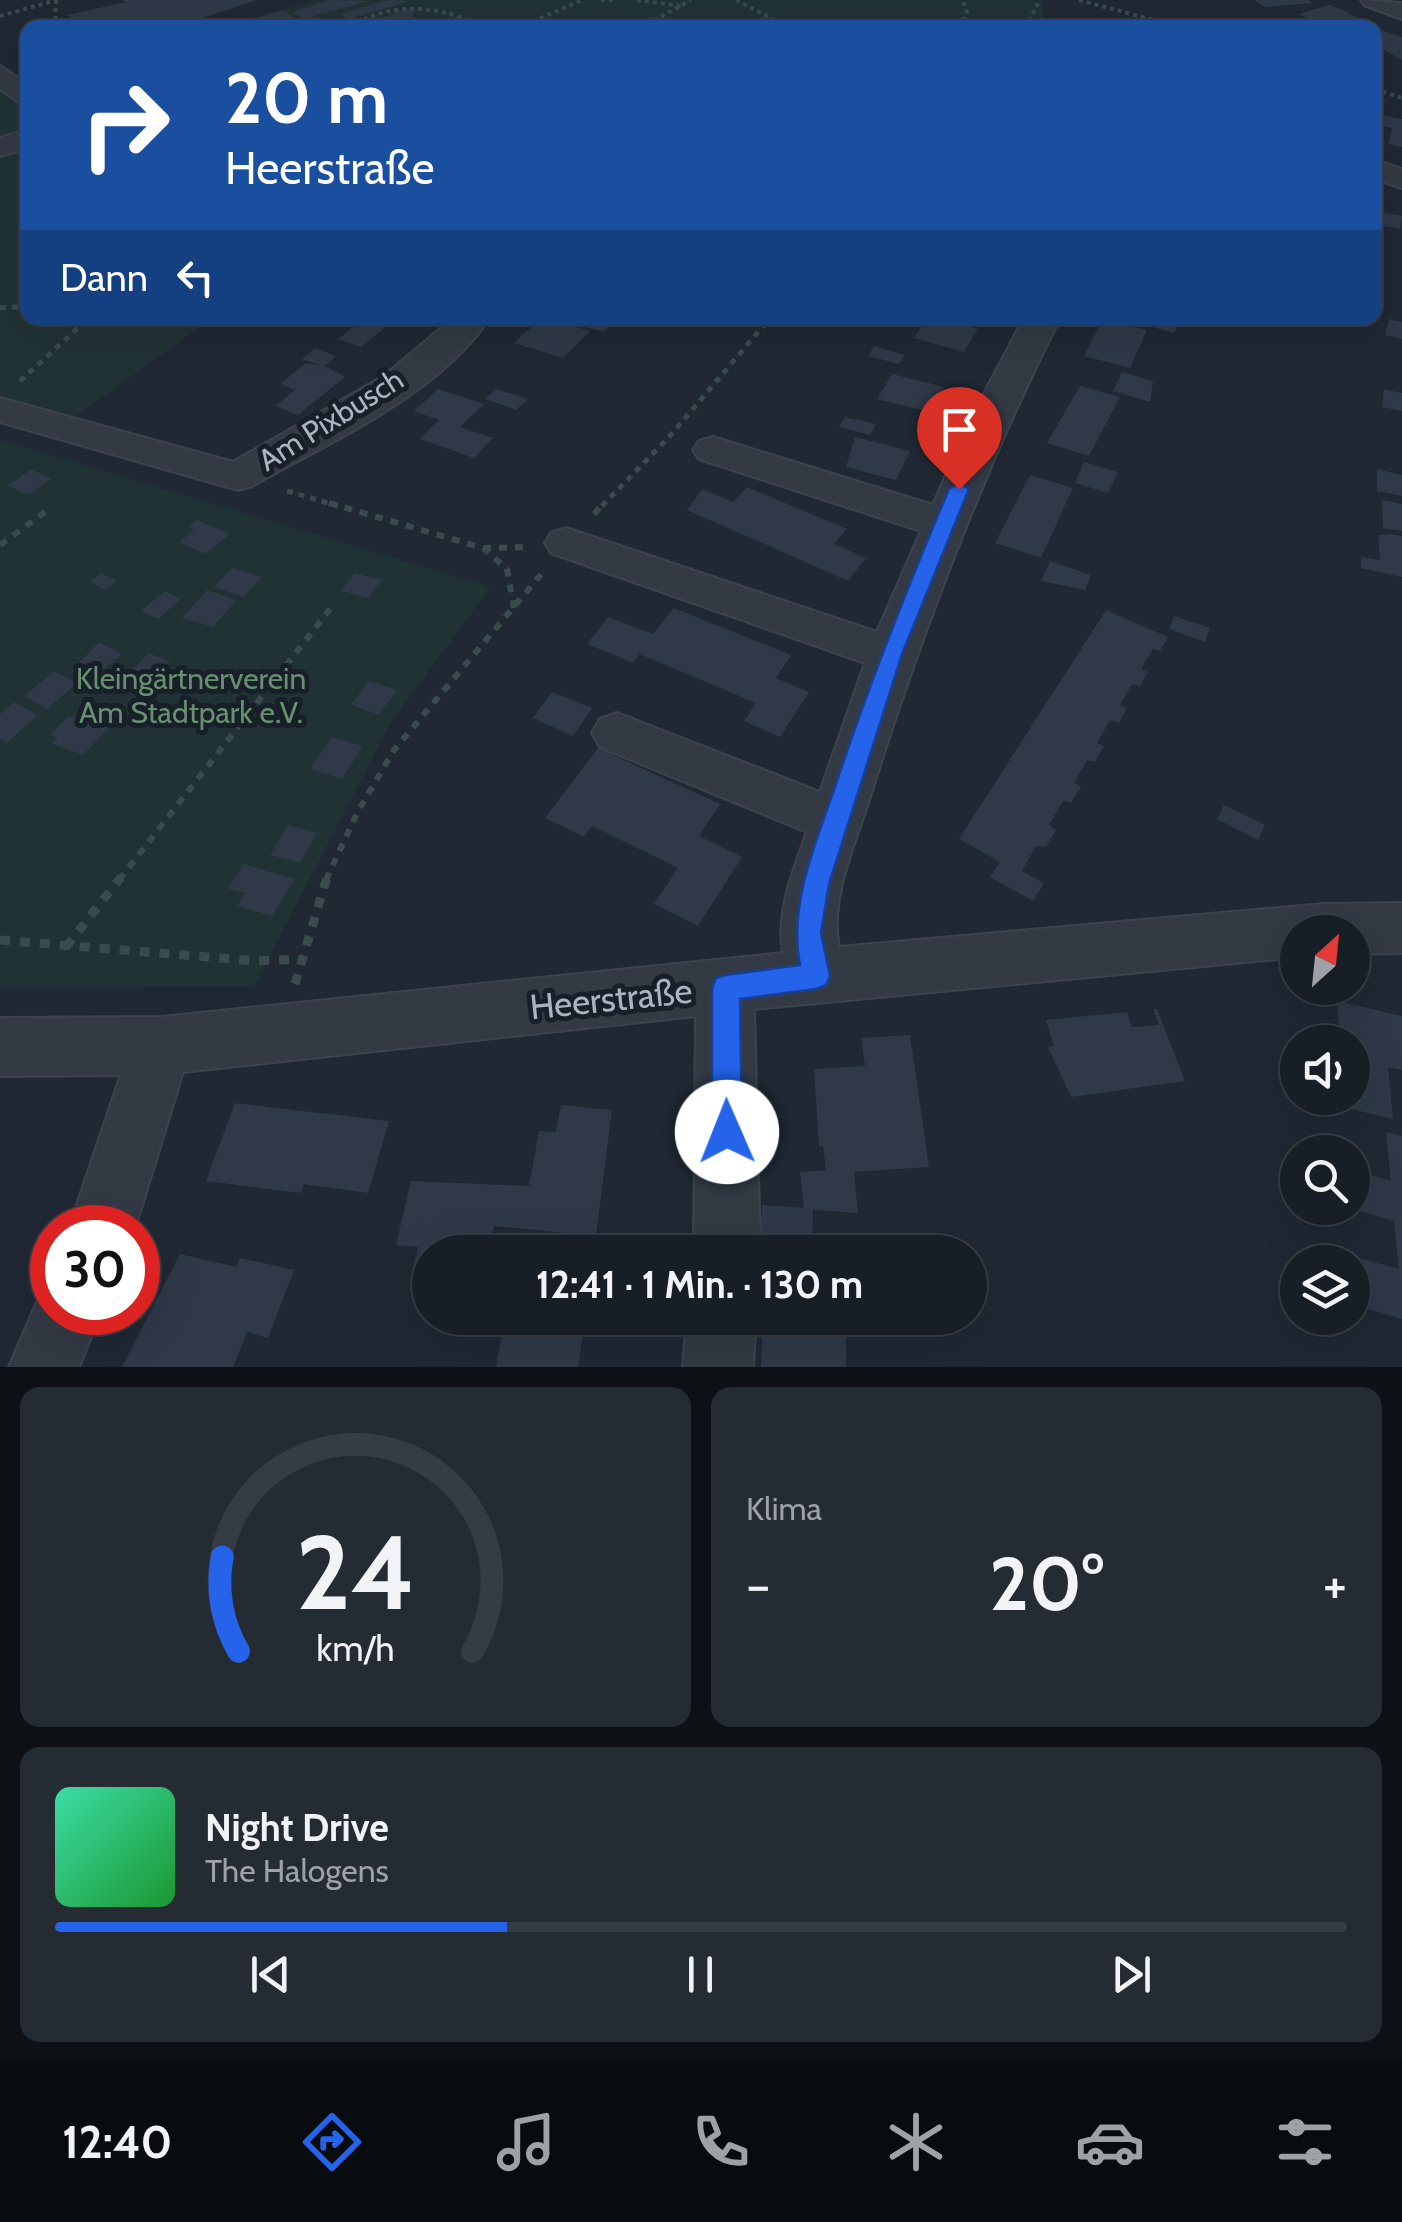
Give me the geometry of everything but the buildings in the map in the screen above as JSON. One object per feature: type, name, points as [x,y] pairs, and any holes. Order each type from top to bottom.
[{"type":"street","points":[[1372,0],[1402,12]]},
{"type":"street","name":"Am Pixbusch","points":[[5,401],[238,476],[400,379],[458,337],[467,325]]},
{"type":"street","points":[[816,976],[808,933],[816,884],[890,654],[988,422],[1038,325]]},
{"type":"street","points":[[713,450],[944,522]]},
{"type":"street","points":[[566,543],[890,654]]},
{"type":"street","points":[[617,733],[836,821]]},
{"type":"street","name":"Heerstraße","points":[[0,1047],[161,1046],[816,976],[1324,929],[1402,928]]},
{"type":"street","points":[[726,988],[727,1235]]},
{"type":"street","points":[[109,1205],[161,1046]]},
{"type":"street","points":[[44,1367],[57,1335]]},
{"type":"street","points":[[718,1367],[721,1335]]},
{"type":"path","points":[[0,16],[56,0]]},
{"type":"path","points":[[536,20],[582,0]]},
{"type":"path","points":[[600,0],[615,0]]},
{"type":"path","points":[[636,0],[682,6]]},
{"type":"path","points":[[655,20],[691,0]]},
{"type":"path","points":[[736,0],[775,20]]},
{"type":"path","points":[[1079,0],[1152,20]]},
{"type":"path","points":[[356,20],[399,6],[432,4],[472,20]]},
{"type":"path","points":[[465,20],[468,17]]},
{"type":"path","points":[[5,401],[82,325]]},
{"type":"path","points":[[289,1031],[298,958],[339,848],[409,728],[566,543],[669,437],[764,325]]},
{"type":"path","points":[[238,476],[484,548],[507,569],[514,608]]},
{"type":"path","points":[[0,545],[52,507]]},
{"type":"path","points":[[66,947],[330,609]]},
{"type":"path","points":[[0,940],[256,960],[298,958]]},
{"type":"green space","points":[[315,0],[1042,0],[1044,20],[245,20]]},
{"type":"green space","points":[[0,84],[20,101],[20,325],[203,325],[74,417],[0,396]]},
{"type":"green space","name":"Kleingärtnerverein Am Stadtpark e.V.","points":[[0,440],[491,587],[391,722],[254,987],[0,988]]},
{"type":"route","points":[[727,1132],[726,988],[816,976],[808,933],[816,884],[890,654],[959,489]]}]
